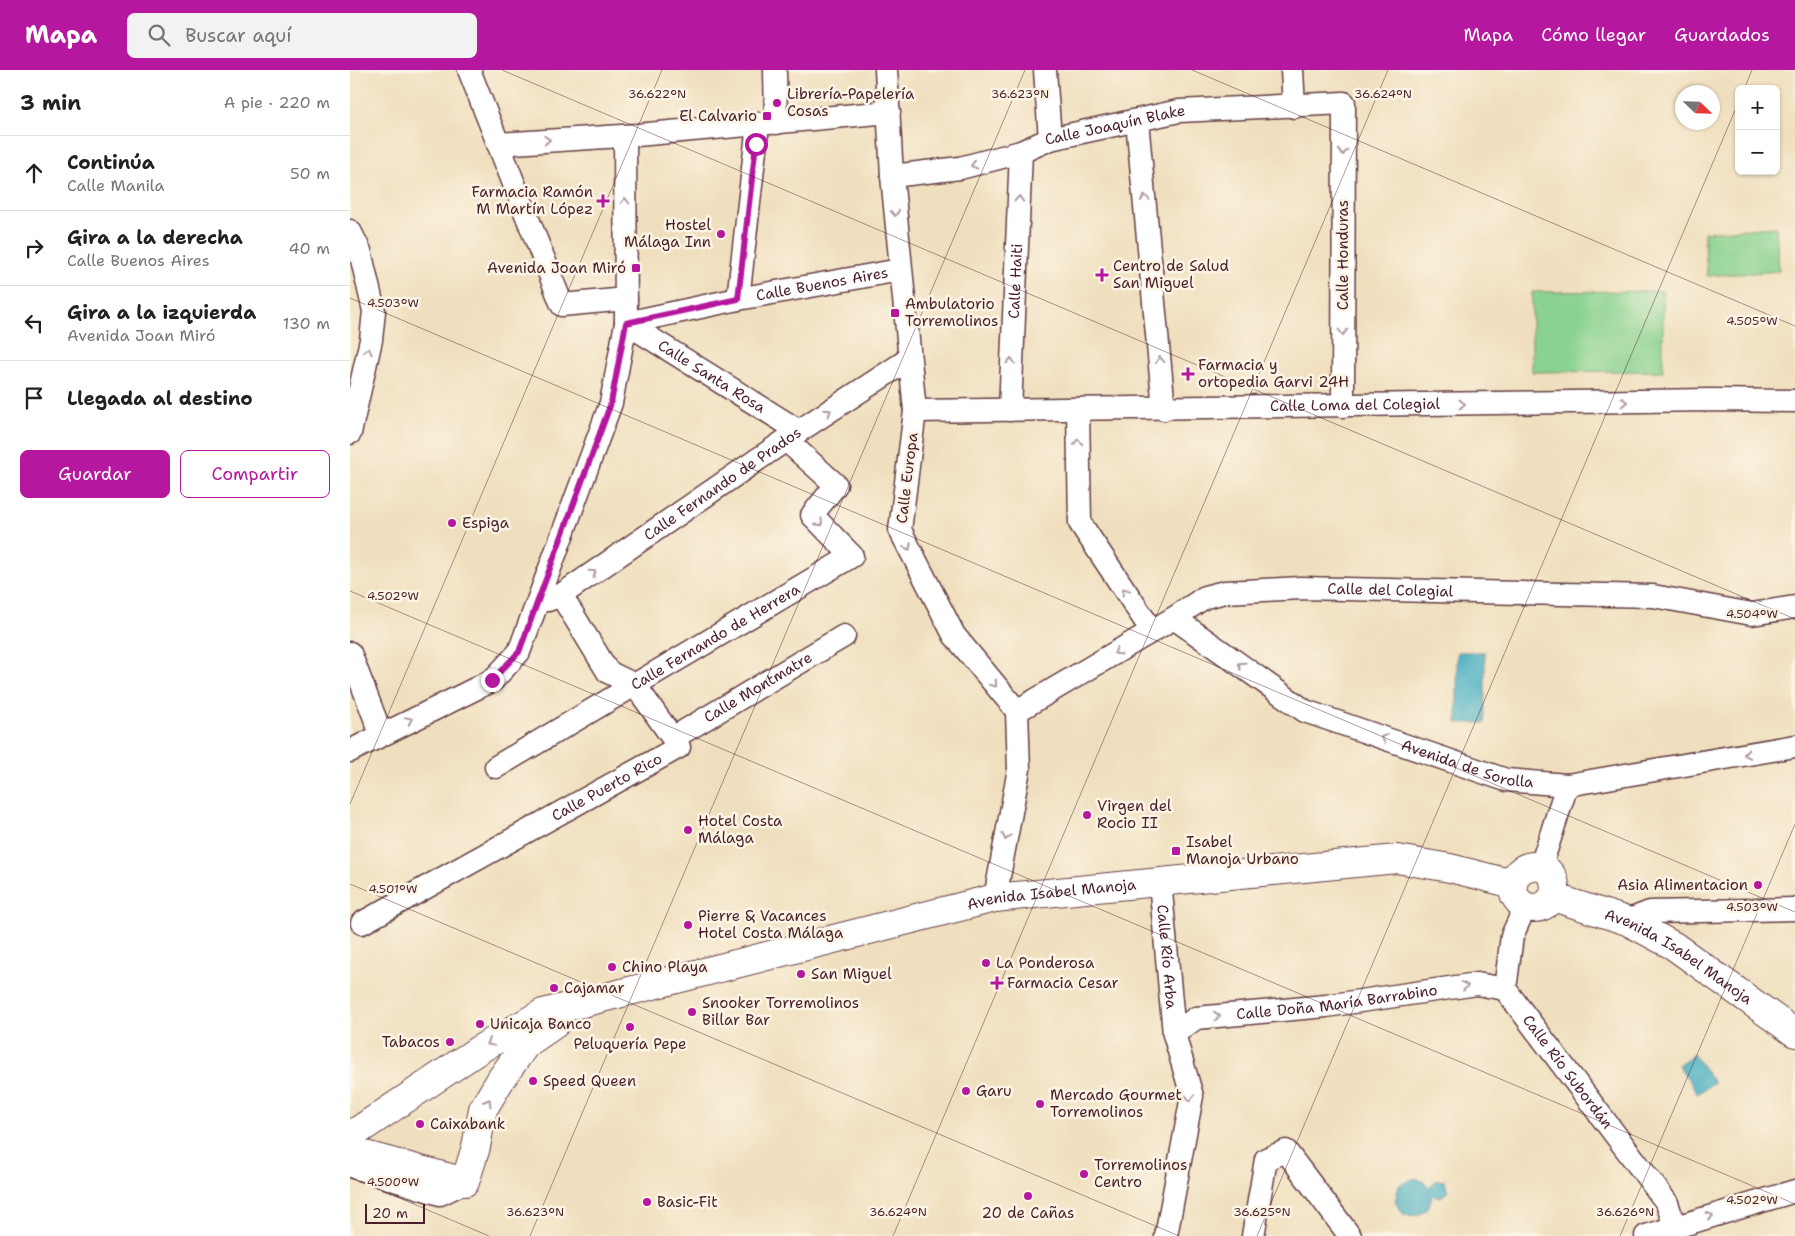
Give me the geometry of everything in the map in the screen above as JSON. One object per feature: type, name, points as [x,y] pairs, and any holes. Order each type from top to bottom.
[{"type":"main road","name":"Avenida Isabel Manoja","points":[[350,1136],[480,1049],[543,1013],[995,898],[1397,859],[1450,868],[1519,895]]},
{"type":"main road","points":[[1540,866],[1549,871],[1554,879],[1556,888],[1553,897],[1541,907],[1519,895],[1516,876],[1522,868],[1540,866]]},
{"type":"main road","name":"Avenida Isabel Manoja","points":[[1553,897],[1627,921],[1674,946],[1795,1033]]},
{"type":"main road","name":"Avenida Isabel Manoja","points":[[465,1182],[476,1147],[483,1109],[526,1044],[599,998]]},
{"type":"main road","points":[[350,1158],[365,1156],[465,1182]]},
{"type":"street","points":[[469,70],[562,305],[626,298]]},
{"type":"street","points":[[738,299],[775,70]]},
{"type":"street","name":"Calle Europa","points":[[886,70],[892,176],[915,411],[900,530],[954,634],[1017,711]]},
{"type":"street","points":[[1044,70],[1050,139]]},
{"type":"street","points":[[1292,70],[1294,107]]},
{"type":"street","name":"Calle Joaquín Blake","points":[[892,176],[960,168],[1021,152],[1050,139],[1179,111],[1344,104]]},
{"type":"street","name":"Calle Honduras","points":[[1343,406],[1344,104]]},
{"type":"street","points":[[498,144],[625,136],[889,112]]},
{"type":"street","points":[[1137,121],[1164,409]]},
{"type":"street","points":[[350,751],[492,680],[519,652],[611,403],[626,323],[625,136]]},
{"type":"street","name":"Calle Haiti","points":[[1010,410],[1021,152]]},
{"type":"street","points":[[350,230],[360,250],[374,311],[371,340],[350,433]]},
{"type":"street","name":"Calle Buenos Aires","points":[[626,323],[738,299],[900,270]]},
{"type":"street","name":"Calle Santa Rosa","points":[[626,323],[792,435],[836,485]]},
{"type":"street","name":"Calle Fernando de Prados","points":[[536,606],[561,595],[792,435],[909,359]]},
{"type":"street","name":"Calle Loma del Colegial","points":[[915,411],[1710,400],[1795,401]]},
{"type":"street","points":[[1078,409],[1080,523],[1152,631]]},
{"type":"street","name":"Calle Fernando de Herrera","points":[[496,767],[852,556],[812,515],[836,485]]},
{"type":"street","name":"Calle del Colegial","points":[[1017,711],[1174,618],[1205,597],[1225,592],[1301,588],[1653,596],[1752,614],[1795,607]]},
{"type":"street","name":"Calle Puerto Rico","points":[[362,923],[679,747],[635,685],[608,672],[561,595]]},
{"type":"street","name":"Avenida de Sorolla","points":[[1174,618],[1305,710],[1506,780],[1567,785],[1795,746]]},
{"type":"street","name":"Calle Montmatre","points":[[672,738],[844,636]]},
{"type":"street","points":[[350,653],[381,734]]},
{"type":"street","points":[[995,898],[1019,769],[1017,711]]},
{"type":"street","points":[[1540,866],[1567,785]]},
{"type":"street","name":"Calle Río Arba","points":[[1160,881],[1174,1034],[1192,1096],[1166,1236]]},
{"type":"street","points":[[1505,989],[1519,895]]},
{"type":"street","points":[[1627,921],[1650,912],[1795,909]]},
{"type":"street","name":"Calle Doña María Barrabino","points":[[1174,1034],[1196,1018],[1326,1006],[1477,984],[1505,989]]},
{"type":"street","name":"Calle Río Subordán","points":[[1505,989],[1667,1203],[1675,1227]]},
{"type":"street","points":[[1253,1236],[1266,1159],[1286,1151],[1350,1236]]},
{"type":"street","points":[[350,1166],[440,1194],[465,1182]]},
{"type":"street","points":[[1646,1236],[1795,1191]]},
{"type":"green space","points":[[1776,227],[1779,271],[1707,276],[1704,232]]},
{"type":"green space","points":[[1663,291],[1663,371],[1532,372],[1532,292]]},
{"type":"water","points":[[1457,652],[1485,652],[1485,723],[1457,723]]},
{"type":"water","points":[[1693,1054],[1714,1082],[1698,1094],[1678,1065]]},
{"type":"water","points":[[1415,1178],[1423,1181],[1429,1187],[1437,1180],[1445,1181],[1448,1192],[1441,1197],[1432,1195],[1429,1205],[1419,1214],[1403,1214],[1395,1201],[1399,1185]]},
{"type":"place","name":"Librería-Papelería Cosas","points":[[777,103]]},
{"type":"place","name":"El Calvario","points":[[767,116]]},
{"type":"place","name":"Farmacia Ramón M Martín López","points":[[603,201]]},
{"type":"place","name":"Hostel Málaga Inn","points":[[721,234]]},
{"type":"place","name":"Avenida Joan Miró","points":[[636,268]]},
{"type":"place","name":"Centro de Salud San Miguel","points":[[1102,275]]},
{"type":"place","name":"Ambulatorio Torremolinos","points":[[895,313]]},
{"type":"place","name":"Farmacia y ortopedia Garvi 24H","points":[[1188,374]]},
{"type":"place","name":"Espiga","points":[[452,523]]},
{"type":"place","name":"Virgen del Rocio II","points":[[1087,815]]},
{"type":"place","name":"Hotel Costa Málaga","points":[[688,830]]},
{"type":"place","name":"Isabel Manoja Urbano","points":[[1176,851]]},
{"type":"place","name":"Asia Alimentacion","points":[[1758,885]]},
{"type":"place","name":"Pierre & Vacances Hotel Costa Málaga","points":[[688,925]]},
{"type":"place","name":"La Ponderosa","points":[[986,963]]},
{"type":"place","name":"Chino Playa","points":[[612,967]]},
{"type":"place","name":"San Miguel","points":[[801,974]]},
{"type":"place","name":"Farmacia Cesar","points":[[997,983]]},
{"type":"place","name":"Cajamar","points":[[554,988]]},
{"type":"place","name":"Snooker Torremolinos Billar Bar","points":[[692,1012]]},
{"type":"place","name":"Unicaja Banco","points":[[480,1024]]},
{"type":"place","name":"Peluquería Pepe","points":[[630,1027]]},
{"type":"place","name":"Tabacos","points":[[450,1042]]},
{"type":"place","name":"Speed Queen","points":[[533,1081]]},
{"type":"place","name":"Garu","points":[[966,1091]]},
{"type":"place","name":"Mercado Gourmet Torremolinos","points":[[1040,1104]]},
{"type":"place","name":"Caixabank","points":[[420,1124]]},
{"type":"place","name":"Torremolinos Centro","points":[[1084,1174]]},
{"type":"place","name":"20 de Cañas","points":[[1028,1196]]},
{"type":"place","name":"Basic-Fit","points":[[647,1202]]},
{"type":"route","points":[[492,680],[519,652],[611,403],[626,323],[738,299],[756,144]]}]
